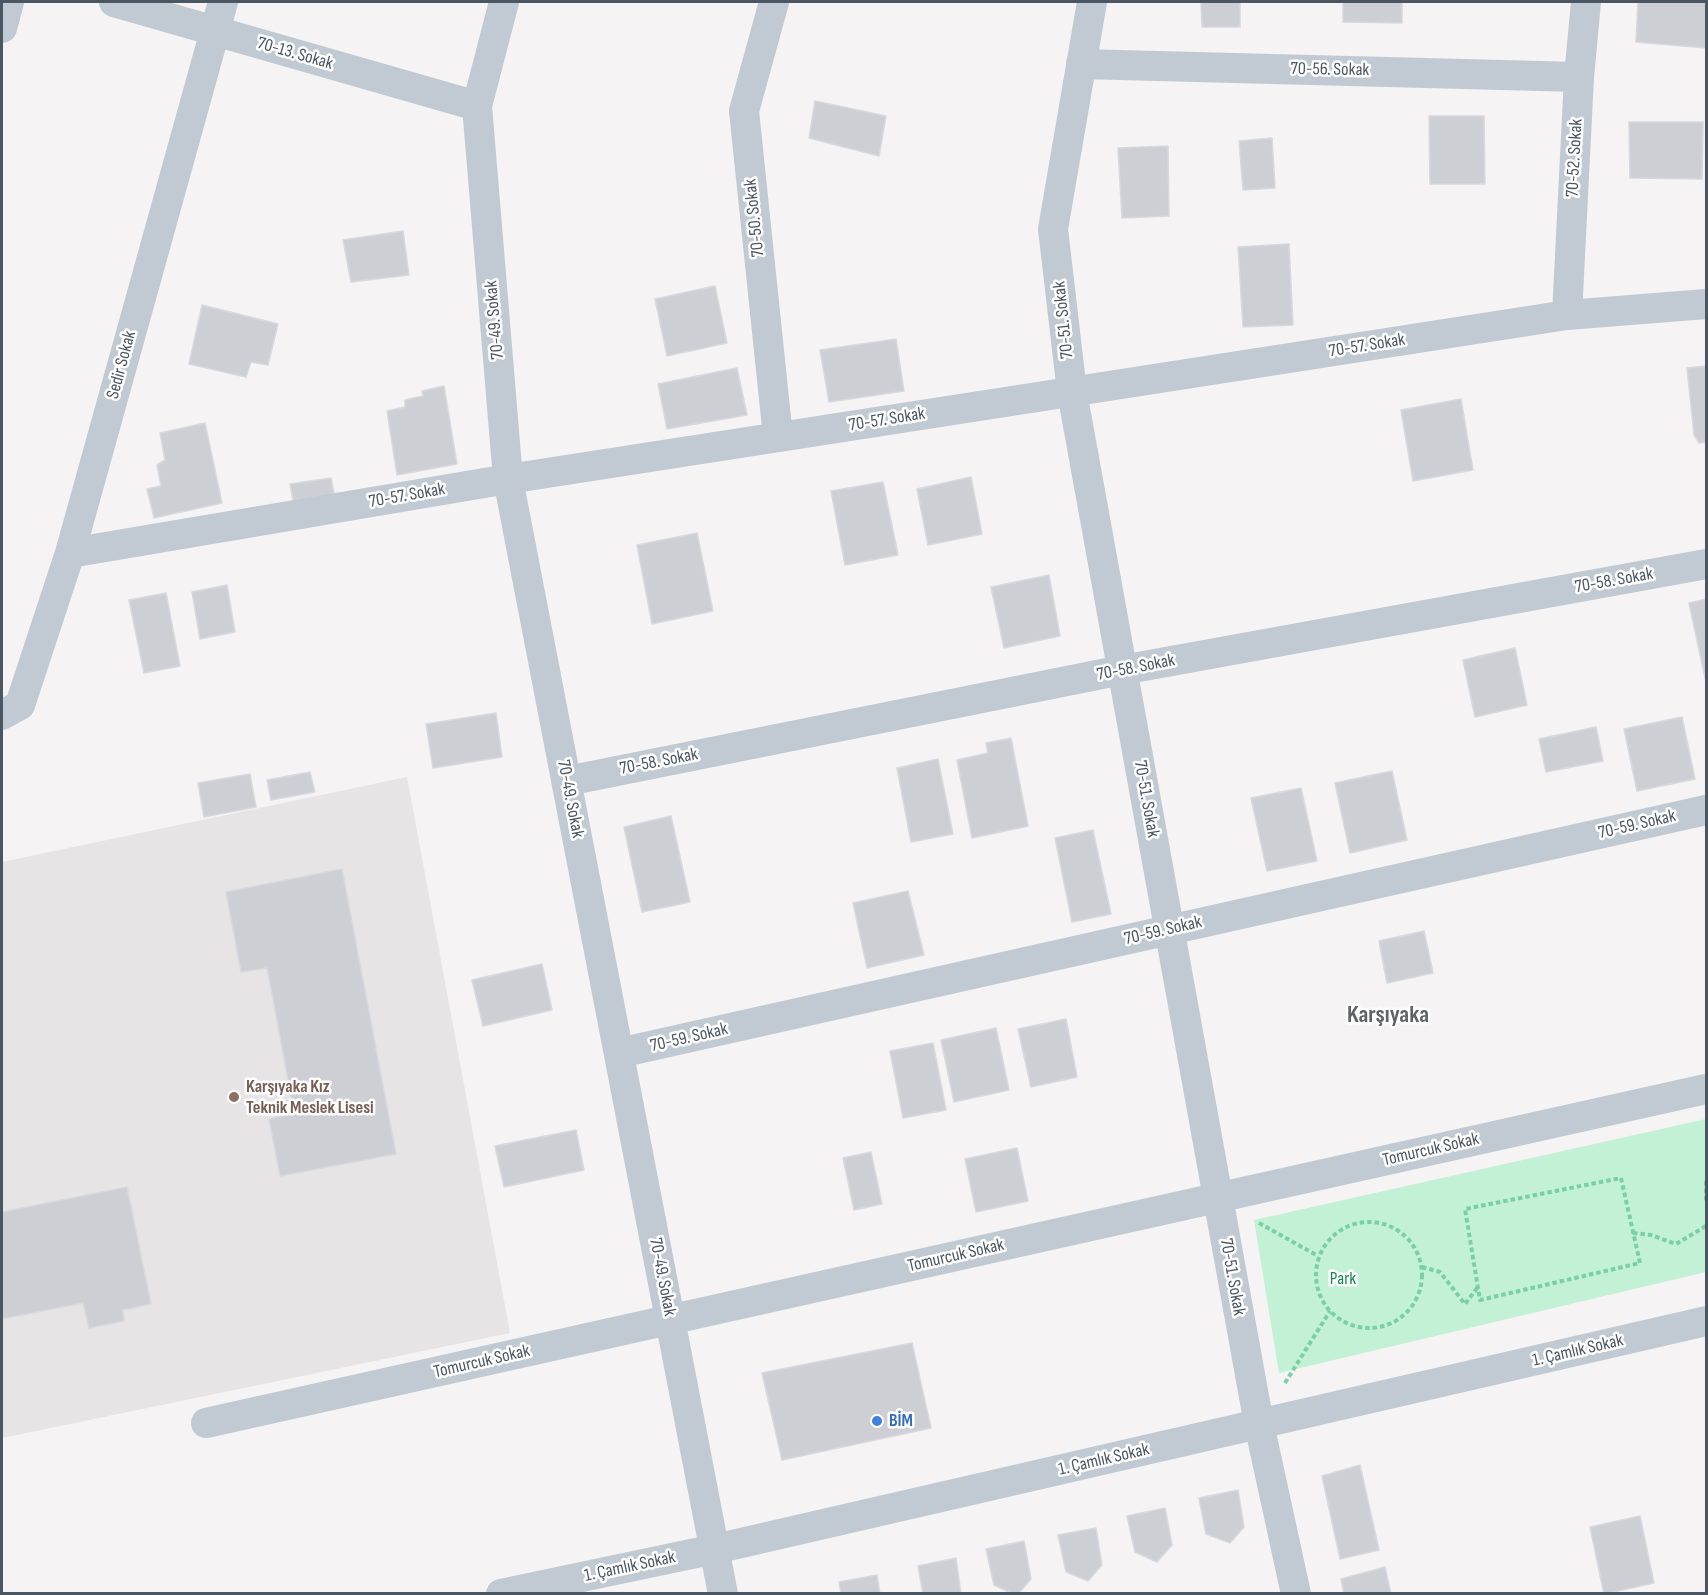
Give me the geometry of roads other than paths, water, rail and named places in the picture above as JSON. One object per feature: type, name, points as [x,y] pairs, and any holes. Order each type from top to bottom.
[{"type":"street","points":[[2,28],[9,2]]},
{"type":"street","name":"70-13. Sokak","points":[[114,2],[477,106]]},
{"type":"street","name":"Sedir Sokak","points":[[2,715],[20,705],[70,553],[223,2]]},
{"type":"street","name":"70-49. Sokak","points":[[504,2],[477,106],[508,479],[723,1593]]},
{"type":"street","name":"70-50. Sokak","points":[[774,2],[744,111],[778,437]]},
{"type":"street","name":"70-51. Sokak","points":[[1092,2],[1053,230],[1072,392],[1259,1424],[1296,1593]]},
{"type":"street","name":"70-52. Sokak","points":[[1567,315],[1579,77],[1586,2]]},
{"type":"street","name":"70-56. Sokak","points":[[1081,64],[1579,77]]},
{"type":"street","name":"70-57. Sokak","points":[[70,553],[508,479],[1567,315],[1707,304]]},
{"type":"street","name":"70-58. Sokak","points":[[567,780],[1122,670],[1707,564]]},
{"type":"street","name":"70-59. Sokak","points":[[619,1053],[1707,810]]},
{"type":"street","name":"Tomurcuk Sokak","points":[[206,1423],[1707,1089]]},
{"type":"street","name":"1. Çamlık Sokak","points":[[501,1593],[715,1549],[1707,1321]]},
{"type":"place","name":"Karşıyaka Kız Teknik Meslek Lisesi","points":[[234,1097]]},
{"type":"place","name":"BİM","points":[[877,1421]]},
{"type":"district","name":"Karşıyaka","points":[[1388,1016]]},
{"type":"park label","name":"Park","points":[[1343,1279]]}]
